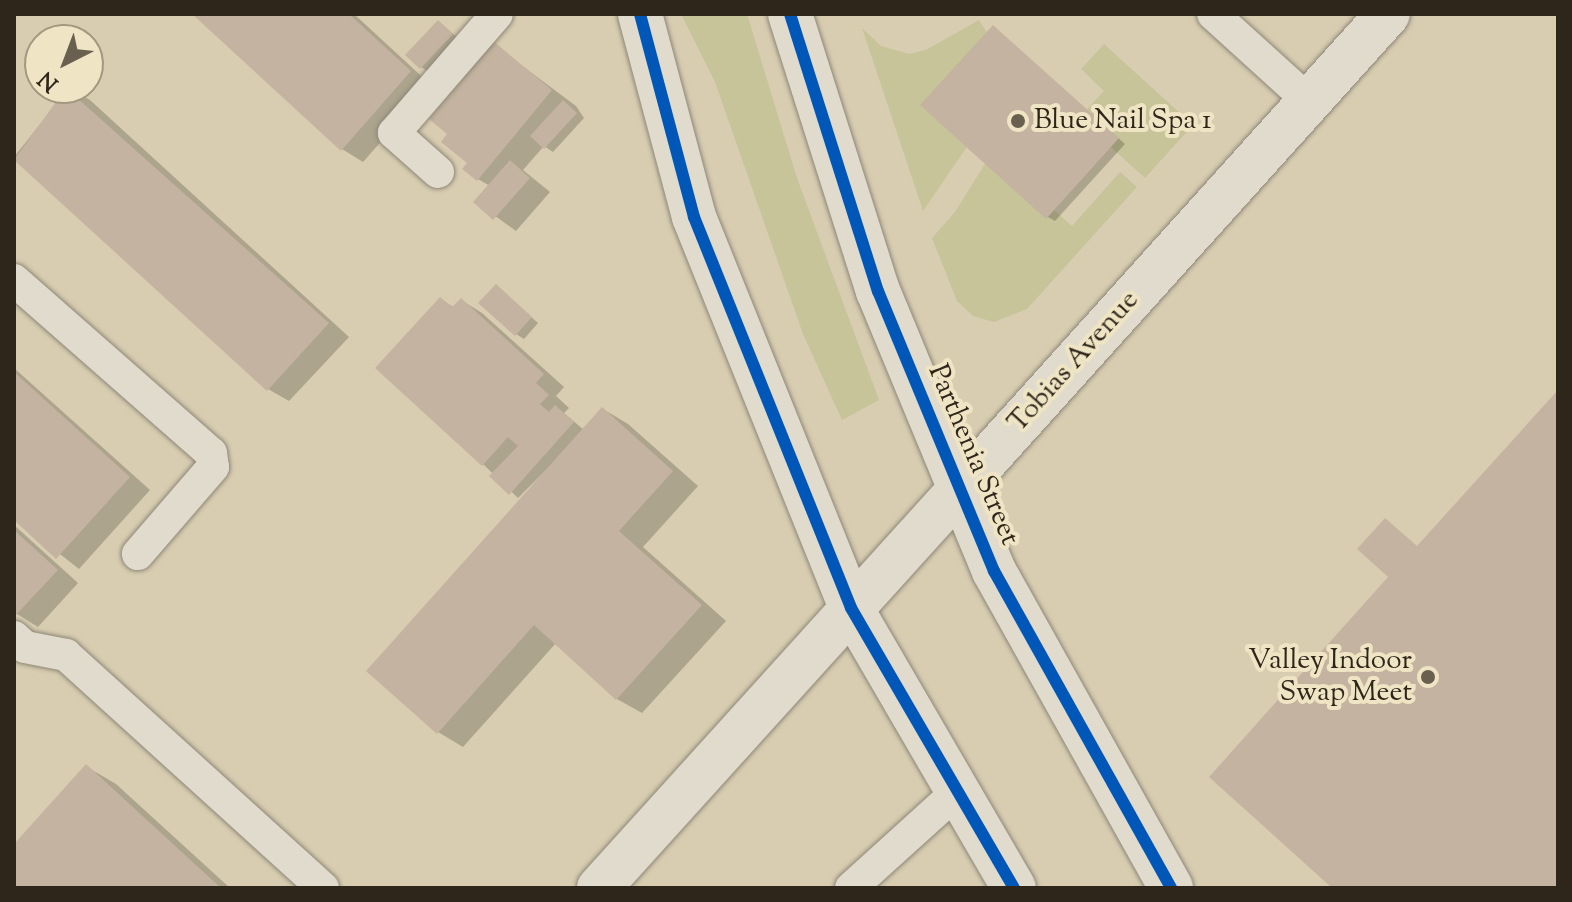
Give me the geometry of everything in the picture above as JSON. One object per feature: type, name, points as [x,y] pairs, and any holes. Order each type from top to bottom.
[{"type":"main road","points":[[640,14],[694,217],[851,608],[1014,888]]},
{"type":"main road","name":"Parthenia Street","points":[[790,14],[878,291],[994,571],[1171,888]]},
{"type":"main road","name":"Tobias Avenue","points":[[618,881],[851,608],[1388,14]]},
{"type":"lane","points":[[438,172],[394,133],[497,14]]},
{"type":"lane","points":[[1213,14],[1309,101]]},
{"type":"lane","points":[[14,280],[211,453],[213,467],[138,554]]},
{"type":"lane","points":[[14,637],[25,647],[66,655],[323,888]]},
{"type":"lane","points":[[851,888],[958,791]]},
{"type":"shaded area","points":[[681,14],[747,14],[797,178],[879,400],[842,420],[803,334],[715,82]]},
{"type":"shaded area","points":[[979,20],[991,39],[973,138],[923,211],[862,28],[881,46],[909,54],[926,50]]},
{"type":"shaded area","points":[[1104,44],[1193,125],[1145,178],[1079,118],[1104,91],[1081,69]]},
{"type":"shaded area","points":[[991,154],[1072,226],[1120,172],[1137,187],[1027,309],[994,322],[973,316],[957,301],[932,238],[955,212]]},
{"type":"building","points":[[192,14],[349,14],[411,71],[341,151]]},
{"type":"building","points":[[438,20],[453,34],[420,69],[405,55]]},
{"type":"building","name":"Blue Nail Spa 1","points":[[993,25],[1119,138],[1046,219],[920,105]]},
{"type":"building","points":[[493,41],[552,90],[477,181],[462,169],[467,163],[441,142],[447,134],[429,119]]},
{"type":"building","points":[[563,100],[577,113],[544,149],[530,136]]},
{"type":"building","points":[[54,104],[84,104],[329,323],[267,391],[14,160]]},
{"type":"building","points":[[510,160],[530,178],[493,220],[473,202]]},
{"type":"building","points":[[496,284],[532,317],[515,336],[478,303]]},
{"type":"building","points":[[440,297],[452,307],[461,298],[544,374],[536,383],[549,395],[540,404],[549,412],[555,405],[574,422],[509,495],[489,476],[518,446],[508,437],[482,466],[375,368]]},
{"type":"building","points":[[14,372],[130,477],[56,559],[14,520]]},
{"type":"building","name":"Valley Indoor Swap Meet","points":[[1558,390],[1558,888],[1332,888],[1209,777],[1388,577],[1357,549],[1385,518],[1417,546]]},
{"type":"building","points":[[602,407],[673,471],[619,531],[702,605],[616,700],[534,625],[437,734],[366,671]]},
{"type":"building","points":[[14,530],[58,570],[14,617]]},
{"type":"building","points":[[86,764],[221,888],[14,888],[14,844]]},
{"type":"cycle path","points":[[640,14],[694,217],[851,608],[1014,888]]},
{"type":"cycle path","points":[[790,14],[878,291],[994,571],[1171,888]]},
{"type":"place","name":"Blue Nail Spa 1","points":[[1018,121]]},
{"type":"place","name":"Valley Indoor Swap Meet","points":[[1428,677]]}]
